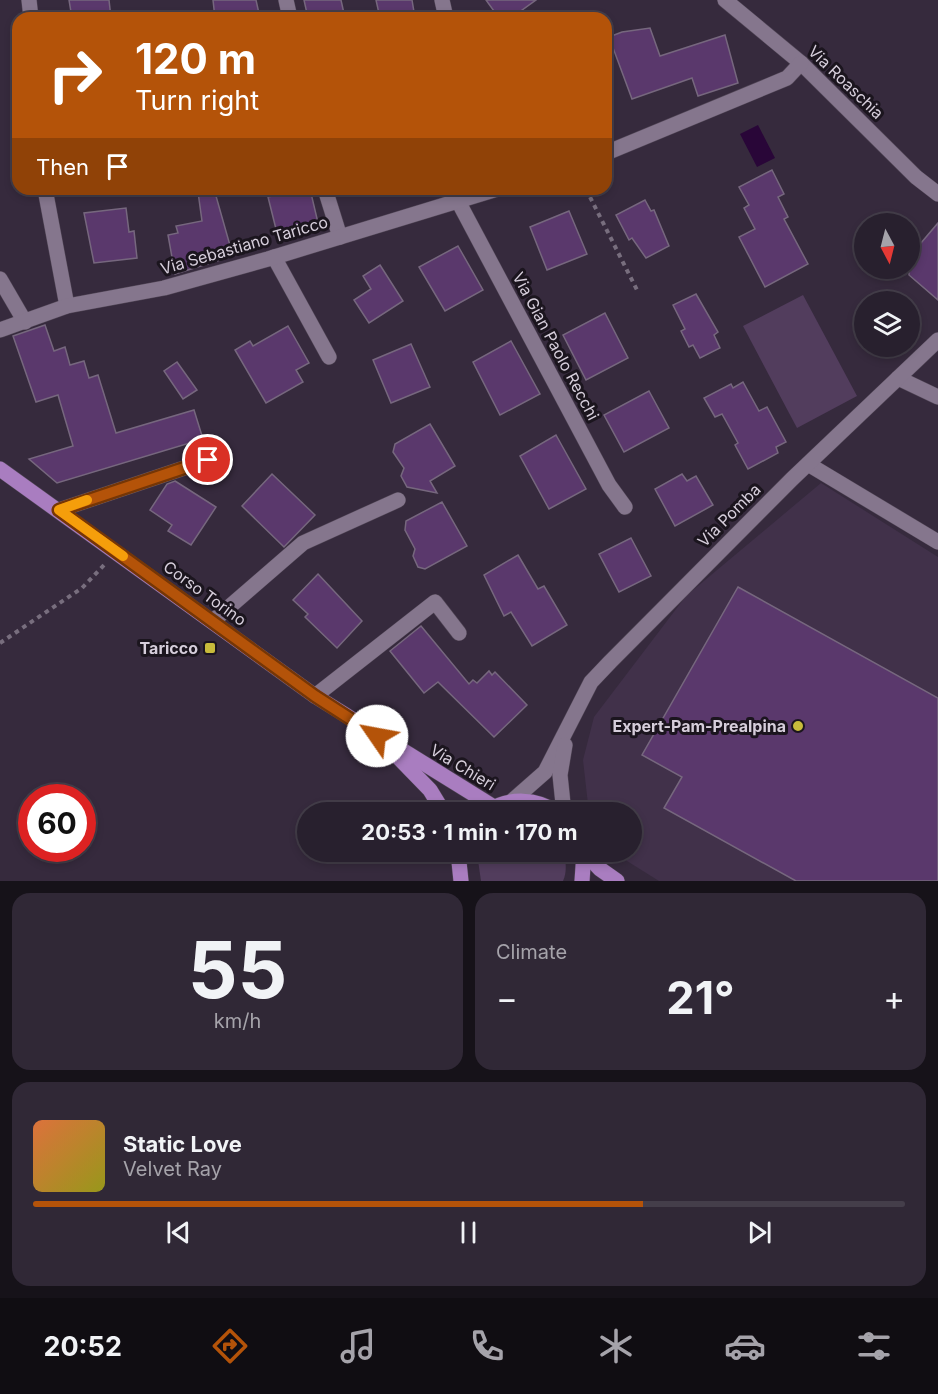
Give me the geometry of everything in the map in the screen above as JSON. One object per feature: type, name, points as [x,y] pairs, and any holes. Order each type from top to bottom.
[{"type":"main road","name":"Corso Torino","points":[[0,463],[6,473],[315,696],[377,736]]},
{"type":"main road","name":"Via Chieri","points":[[377,736],[478,802]]},
{"type":"main road","name":"Via Chieri","points":[[377,736],[430,790],[437,802]]},
{"type":"main road","name":"Via Chieri","points":[[512,801],[533,802]]},
{"type":"main road","points":[[460,862],[461,881]]},
{"type":"main road","points":[[582,881],[583,862]]},
{"type":"main road","points":[[593,862],[617,881]]},
{"type":"street","name":"Via Roaschia","points":[[724,0],[801,63],[916,177],[938,194]]},
{"type":"street","points":[[612,151],[787,78],[801,63]]},
{"type":"street","points":[[46,195],[67,306]]},
{"type":"street","points":[[327,195],[340,237]]},
{"type":"street","name":"Via Sebastiano Taricco","points":[[0,330],[67,306],[164,288],[478,195]]},
{"type":"street","name":"Via Gian Paolo Recchi","points":[[458,201],[609,484],[625,507]]},
{"type":"street","points":[[274,257],[329,357]]},
{"type":"street","points":[[0,279],[25,322]]},
{"type":"street","name":"Via Pomba","points":[[512,801],[545,772],[567,733],[591,682],[609,662],[808,464],[938,340]]},
{"type":"street","points":[[898,378],[938,397]]},
{"type":"street","points":[[59,510],[208,460]]},
{"type":"street","points":[[808,464],[938,542]]},
{"type":"street","points":[[213,621],[303,543],[398,500]]},
{"type":"street","points":[[315,696],[435,602],[459,633]]},
{"type":"street","name":"Via Pomba","points":[[563,802],[560,775],[567,733]]},
{"type":"path","points":[[589,195],[638,292]]},
{"type":"path","points":[[0,643],[82,588],[116,551]]},
{"type":"shaded area","points":[[758,125],[775,158],[757,167],[740,134]]},
{"type":"shaded area","points":[[803,295],[857,396],[797,428],[743,326]]},
{"type":"shaded area","points":[[821,483],[938,557],[938,881],[659,881],[629,862],[642,862],[642,802],[588,802],[583,760],[594,717],[686,596]]},
{"type":"shaded area","points":[[478,862],[565,862],[563,881],[481,881]]},
{"type":"building","points":[[69,0],[109,0],[110,12],[71,12]]},
{"type":"building","points":[[213,0],[256,0],[259,12],[214,12]]},
{"type":"building","points":[[304,0],[341,0],[344,12],[307,12]]},
{"type":"building","points":[[376,0],[412,0],[414,12],[379,12]]},
{"type":"building","points":[[486,0],[536,0],[519,12],[495,12]]},
{"type":"building","points":[[650,28],[660,56],[725,35],[738,83],[698,96],[692,78],[632,99],[612,45],[612,36]]},
{"type":"building","points":[[772,170],[784,194],[778,197],[788,217],[784,219],[808,264],[765,287],[739,237],[755,229],[744,208],[749,205],[739,187]]},
{"type":"building","points":[[198,195],[216,195],[233,256],[175,274],[168,235],[178,233],[176,226],[202,221]]},
{"type":"building","points":[[311,195],[319,227],[278,237],[268,197]]},
{"type":"building","points":[[645,200],[651,211],[654,210],[669,246],[646,258],[632,238],[629,240],[616,215]]},
{"type":"building","points":[[126,208],[129,232],[134,231],[137,258],[94,263],[84,213]]},
{"type":"building","points":[[569,211],[587,254],[547,270],[530,227]]},
{"type":"building","points":[[938,223],[938,300],[914,279],[920,279],[920,244]]},
{"type":"building","points":[[458,246],[483,290],[445,311],[419,267]]},
{"type":"building","points":[[380,265],[403,301],[369,323],[354,300],[371,289],[363,276]]},
{"type":"building","points":[[696,294],[718,332],[714,335],[720,348],[700,358],[693,345],[689,347],[681,331],[685,329],[673,305]]},
{"type":"building","points":[[605,313],[628,358],[586,380],[563,335]]},
{"type":"building","points":[[45,325],[54,351],[65,347],[70,365],[84,361],[89,378],[98,375],[116,433],[194,410],[203,439],[57,483],[29,459],[73,446],[58,395],[36,402],[13,336]]},
{"type":"building","points":[[288,326],[309,363],[296,370],[303,382],[266,403],[235,350],[250,341],[253,346]]},
{"type":"building","points":[[511,341],[540,394],[500,415],[473,362]]},
{"type":"building","points":[[411,344],[430,387],[391,403],[373,360]]},
{"type":"building","points":[[177,362],[197,390],[183,399],[164,371]]},
{"type":"building","points":[[743,382],[759,411],[767,407],[786,442],[776,447],[778,453],[748,469],[735,445],[738,443],[722,414],[715,417],[704,398],[731,384],[733,388]]},
{"type":"building","points":[[649,391],[669,428],[624,452],[604,415]]},
{"type":"building","points":[[430,424],[455,466],[430,481],[437,493],[407,487],[401,476],[404,468],[393,452],[395,444]]},
{"type":"building","points":[[556,435],[586,489],[549,509],[520,456]]},
{"type":"building","points":[[272,474],[315,515],[284,547],[242,506]]},
{"type":"building","points":[[682,474],[687,481],[696,476],[713,505],[675,526],[655,489]]},
{"type":"building","points":[[175,481],[216,507],[191,545],[168,531],[172,525],[150,510],[167,484]]},
{"type":"building","points":[[442,502],[467,546],[425,569],[418,567],[413,556],[415,549],[405,530],[406,521]]},
{"type":"building","points":[[631,538],[651,576],[619,592],[599,554]]},
{"type":"building","points":[[518,555],[538,589],[544,586],[567,625],[532,646],[511,612],[504,616],[484,575]]},
{"type":"building","points":[[318,574],[362,621],[337,648],[305,617],[308,614],[293,600]]},
{"type":"building","name":"Expert-Pam-Prealpina","points":[[738,587],[938,698],[938,881],[796,881],[664,808],[682,777],[642,755]]},
{"type":"building","points":[[421,626],[469,684],[473,680],[477,683],[489,671],[492,675],[495,672],[527,705],[494,737],[438,682],[424,693],[390,651]]},
{"type":"slow traffic","points":[[87,500],[59,510],[123,556]]},
{"type":"place","name":"Taricco","points":[[210,648]]},
{"type":"place","name":"Expert-Pam-Prealpina","points":[[798,726]]},
{"type":"route","points":[[208,460],[59,510],[315,696],[377,736]]}]
